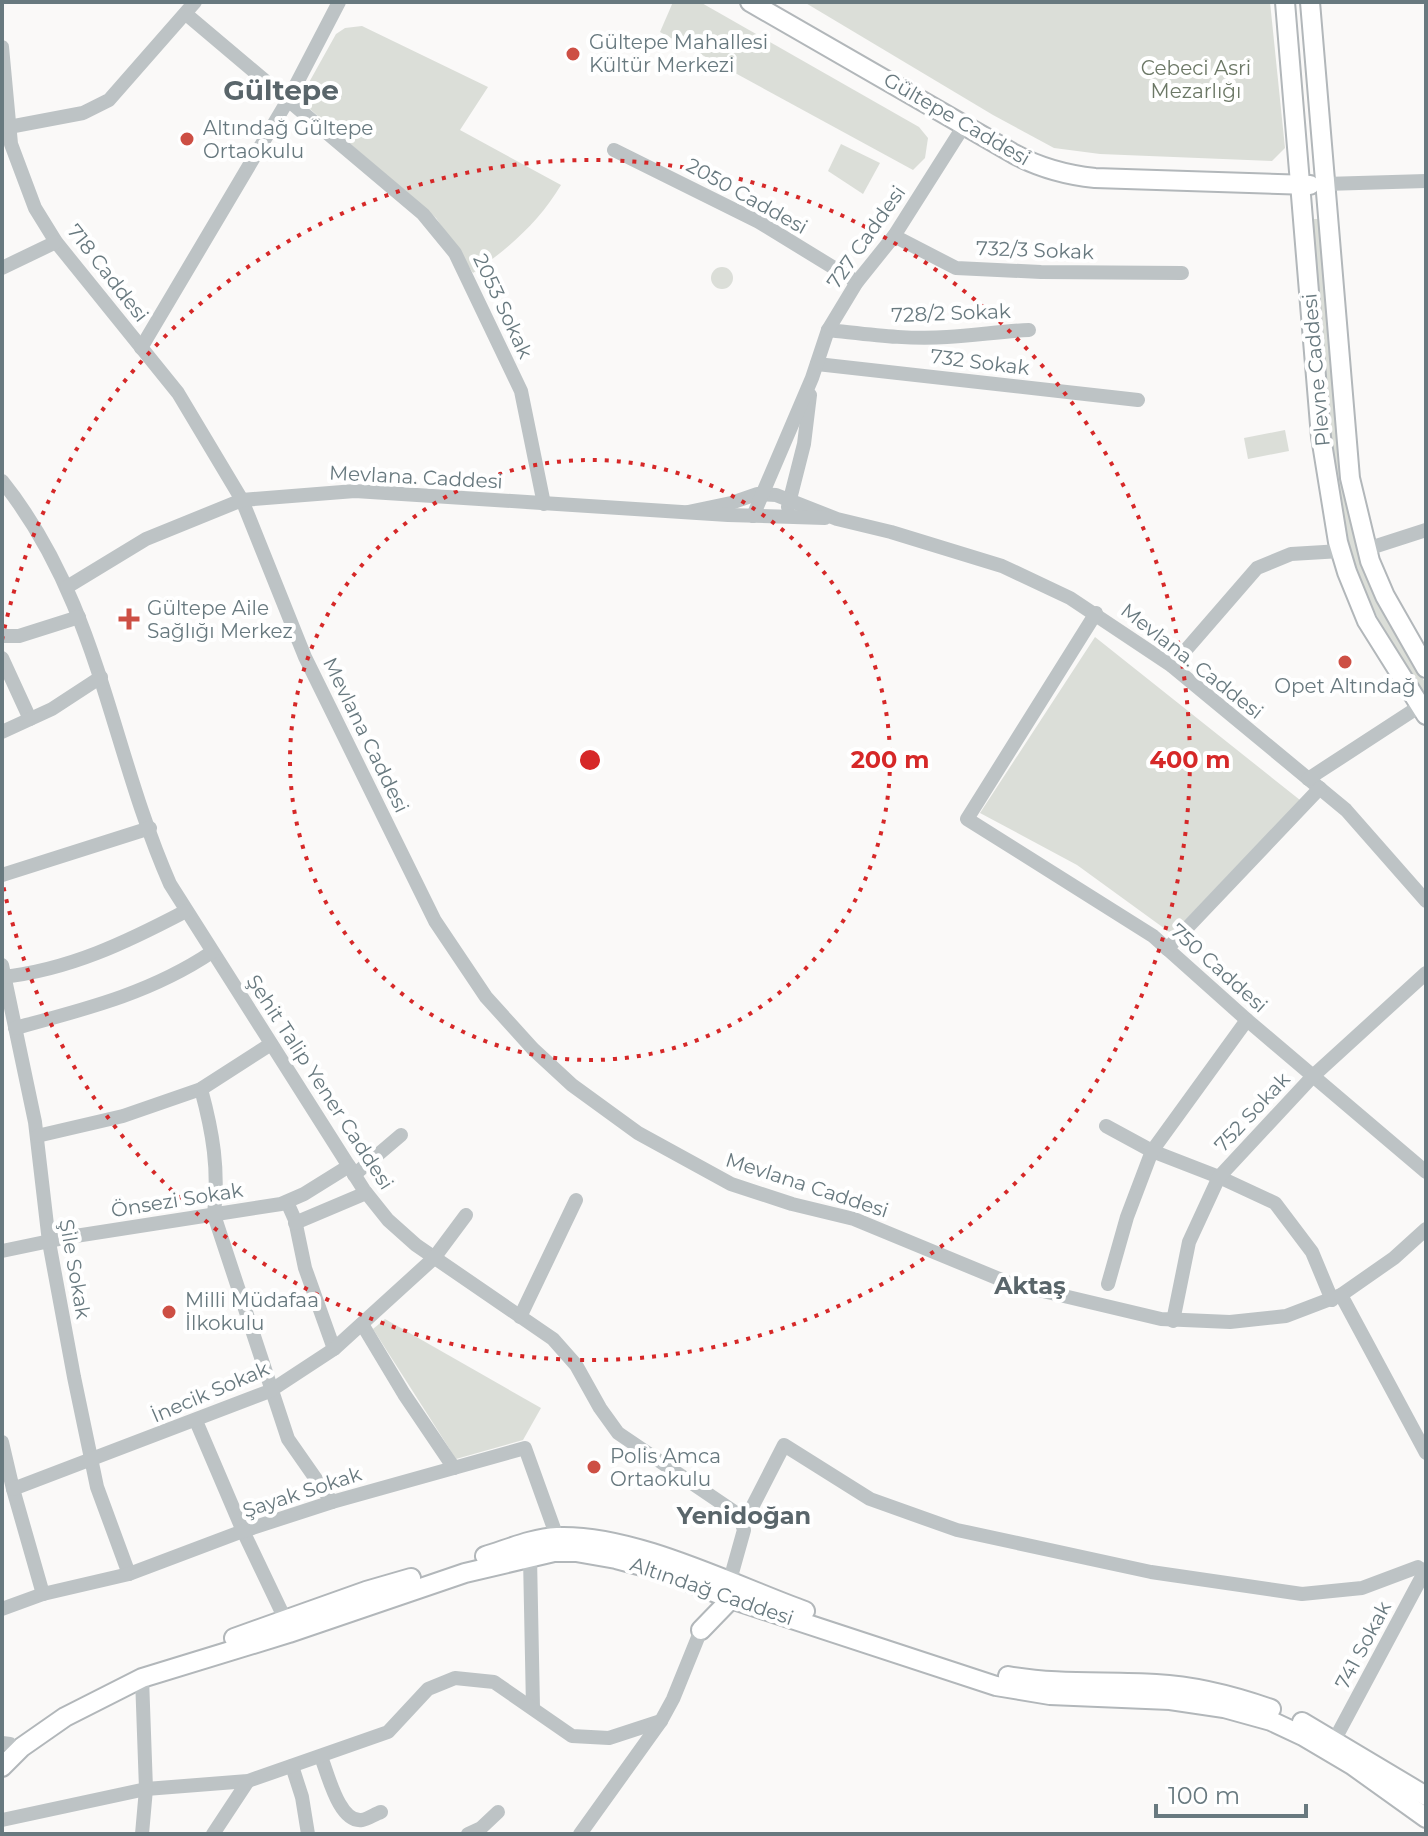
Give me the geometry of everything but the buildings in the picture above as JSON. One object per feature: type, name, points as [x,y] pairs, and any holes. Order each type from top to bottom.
[{"type":"main road","name":"Gültepe Caddesi","points":[[750,2],[1030,162],[1067,175],[1301,186],[1325,184]]},
{"type":"main road","name":"Plevne Caddesi","points":[[1285,2],[1321,437],[1328,486],[1341,551],[1367,621],[1423,711]]},
{"type":"main road","name":"Plevne Caddesi","points":[[1310,2],[1346,440],[1355,504],[1367,549],[1385,596],[1426,668]]},
{"type":"main road","name":"Altındağ Caddesi","points":[[5,1746],[54,1712],[116,1678],[366,1591],[557,1537],[631,1549],[996,1686],[1050,1695],[1170,1700],[1224,1708],[1271,1721],[1352,1765],[1426,1818]]},
{"type":"main road","name":"Altındağ Caddesi","points":[[2,1767],[30,1741],[65,1717],[142,1678],[465,1573],[565,1552],[603,1556],[726,1586],[984,1671],[1050,1682],[1158,1684],[1210,1691],[1284,1713],[1335,1739],[1426,1796]]},
{"type":"main road","points":[[701,1630],[726,1586]]},
{"type":"main road","points":[[1423,1834],[1426,1828]]},
{"type":"street","points":[[141,348],[288,100],[339,2]]},
{"type":"street","points":[[9,127],[83,113],[109,100],[190,8]]},
{"type":"street","name":"2053 Sokak","points":[[190,8],[288,100],[423,214],[455,253],[521,391],[544,504]]},
{"type":"street","name":"718 Caddesi","points":[[2,47],[11,144],[35,208],[56,242],[178,393],[242,500]]},
{"type":"street","name":"727 Caddesi","points":[[753,516],[783,451],[828,330],[857,282],[894,236],[965,124]]},
{"type":"street","name":"2050 Caddesi","points":[[614,150],[759,222],[857,282]]},
{"type":"street","points":[[1325,184],[1426,181]]},
{"type":"street","name":"732/3 Sokak","points":[[894,236],[956,268],[1182,273]]},
{"type":"street","points":[[2,268],[56,242]]},
{"type":"street","name":"728/2 Sokak","points":[[828,330],[896,338],[1029,330]]},
{"type":"street","name":"727 Caddesi","points":[[788,517],[788,499],[804,444],[815,371]]},
{"type":"street","name":"732 Sokak","points":[[815,371],[1138,400]]},
{"type":"street","name":"Şehit Talip Yener Caddesi","points":[[3,485],[29,518],[67,587],[101,677],[167,876],[186,911],[366,1193],[397,1229],[434,1258],[553,1339],[568,1354],[618,1433],[739,1515],[743,1525]]},
{"type":"street","name":"Mevlana. Caddesi","points":[[67,587],[146,539],[242,500],[355,491],[837,519]]},
{"type":"street","name":"Mevlana. Caddesi","points":[[688,512],[762,493],[788,499],[837,519],[1002,566],[1070,598],[1172,666],[1346,810],[1426,901]]},
{"type":"street","name":"Mevlana Caddesi","points":[[242,500],[305,657],[423,899],[477,985],[515,1030],[553,1069],[620,1121],[731,1184],[792,1204],[854,1219],[1009,1283],[1173,1321],[1271,1319],[1337,1297]]},
{"type":"street","points":[[1367,549],[1426,530]]},
{"type":"street","points":[[1172,666],[1257,568],[1291,554],[1341,551]]},
{"type":"street","name":"750 Caddesi","points":[[1096,613],[967,819],[1153,936],[1426,1172]]},
{"type":"street","points":[[2,636],[19,636],[79,617]]},
{"type":"street","points":[[2,658],[30,719]]},
{"type":"street","points":[[2,732],[52,709],[101,677]]},
{"type":"street","points":[[1167,949],[1314,783],[1423,711]]},
{"type":"street","points":[[2,875],[150,828]]},
{"type":"street","points":[[3,973],[37,973],[90,957],[186,911]]},
{"type":"street","points":[[15,1028],[105,1004],[179,974],[212,952]]},
{"type":"street","name":"Şile Sokak","points":[[3,973],[37,1136],[49,1242],[97,1487],[129,1574]]},
{"type":"street","name":"752 Sokak","points":[[1173,1321],[1189,1242],[1219,1177],[1313,1076],[1426,973]]},
{"type":"street","points":[[1108,1284],[1127,1217],[1152,1151],[1247,1020]]},
{"type":"street","points":[[37,1136],[123,1116],[201,1089],[271,1044]]},
{"type":"street","points":[[201,1089],[213,1132],[217,1184],[214,1215],[288,1439],[332,1502]]},
{"type":"street","points":[[1106,1126],[1152,1151],[1275,1203],[1312,1252],[1426,1453]]},
{"type":"street","name":"Önsezi Sokak","points":[[2,1251],[287,1202],[352,1170],[401,1135]]},
{"type":"street","points":[[295,1223],[366,1193]]},
{"type":"street","points":[[520,1317],[576,1200]]},
{"type":"street","points":[[287,1202],[305,1268],[334,1349]]},
{"type":"street","name":"İnecik Sokak","points":[[13,1489],[270,1391],[334,1349],[362,1324],[434,1258],[466,1215]]},
{"type":"street","points":[[1337,1297],[1394,1258],[1426,1229]]},
{"type":"street","points":[[362,1324],[454,1468]]},
{"type":"street","points":[[196,1421],[285,1619]]},
{"type":"street","points":[[2,1442],[43,1594]]},
{"type":"street","points":[[726,1586],[742,1541],[743,1525],[784,1445],[870,1499],[957,1530],[1151,1572],[1302,1594],[1362,1588],[1422,1568]]},
{"type":"street","name":"Şayak Sokak","points":[[2,1609],[43,1594],[129,1574],[243,1531],[332,1502],[525,1448],[557,1537]]},
{"type":"street","points":[[530,1557],[533,1708]]},
{"type":"street","name":"741 Sokak","points":[[1335,1739],[1422,1568]]},
{"type":"street","points":[[580,1834],[661,1721],[701,1630]]},
{"type":"street","points":[[142,1678],[146,1789],[142,1834]]},
{"type":"street","points":[[2,1820],[146,1789],[248,1781],[388,1732],[428,1689],[455,1678],[494,1682],[572,1736],[609,1738],[661,1721]]},
{"type":"street","points":[[321,1757],[347,1817],[360,1820],[381,1812]]},
{"type":"street","points":[[292,1766],[302,1797],[308,1834]]},
{"type":"street","points":[[213,1834],[248,1781]]},
{"type":"street","points":[[468,1834],[481,1828],[498,1812]]},
{"type":"green space","points":[[673,2],[700,2],[919,127],[928,138],[925,158],[913,170],[660,32]]},
{"type":"green space","name":"Cebeci Asri Mezarlığı","points":[[804,2],[1270,2],[1285,148],[1272,161],[1100,154],[1054,148]]},
{"type":"green space","points":[[362,26],[488,87],[460,130],[561,185],[522,234],[473,273],[436,218],[303,103],[302,95],[336,34],[345,28]]},
{"type":"green space","points":[[841,144],[880,163],[863,194],[828,171]]},
{"type":"green space","points":[[1312,219],[1319,219],[1336,423],[1381,607],[1426,684],[1426,698],[1371,604],[1345,532],[1328,414]]},
{"type":"green space","points":[[722,267],[730,270],[733,278],[730,286],[722,289],[714,286],[711,278],[714,270]]},
{"type":"green space","points":[[1285,430],[1289,451],[1248,459],[1244,438]]},
{"type":"green space","points":[[1095,637],[1300,800],[1172,934],[1077,865],[980,813]]},
{"type":"green space","points":[[385,1319],[541,1408],[523,1440],[456,1459],[373,1329]]},
{"type":"place","name":"Gültepe Mahallesi Kültür Merkezi","points":[[573,54]]},
{"type":"place","name":"Altındağ Gültepe Ortaokulu","points":[[187,139]]},
{"type":"place","name":"Gültepe Aile Sağlığı Merkez","points":[[129,619]]},
{"type":"place","name":"Opet Altındağ","points":[[1345,662]]},
{"type":"place","name":"Milli Müdafaa İlkokulu","points":[[169,1312]]},
{"type":"place","name":"Polis Amca Ortaokulu","points":[[594,1467]]},
{"type":"district","name":"Gültepe","points":[[281,90]]},
{"type":"district","name":"Aktaş","points":[[1030,1286]]},
{"type":"district","name":"Yenidoğan","points":[[744,1516]]}]
